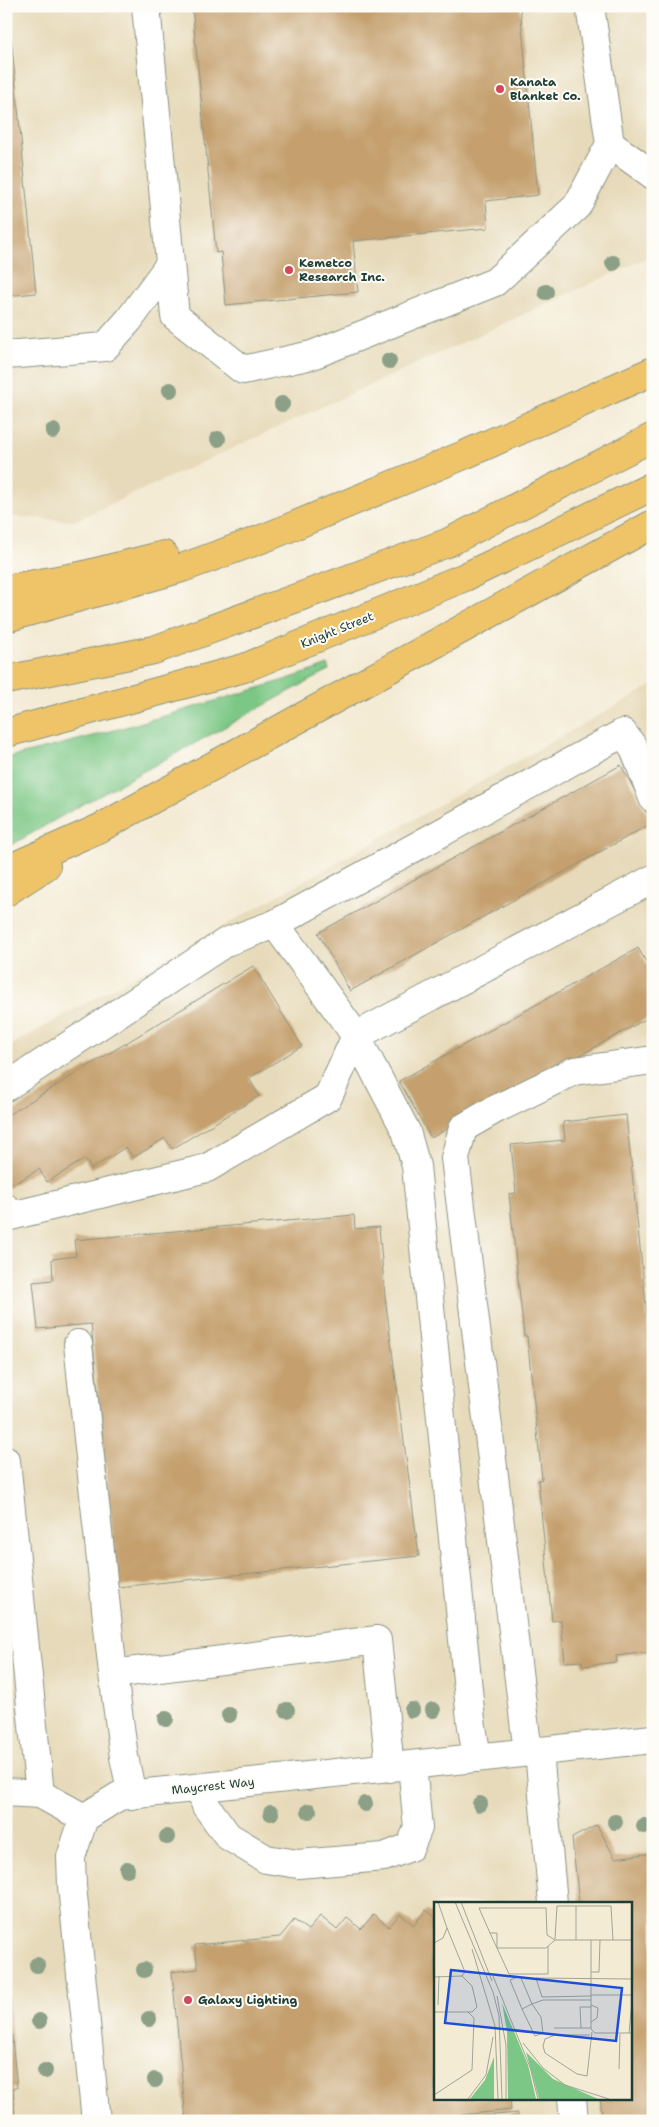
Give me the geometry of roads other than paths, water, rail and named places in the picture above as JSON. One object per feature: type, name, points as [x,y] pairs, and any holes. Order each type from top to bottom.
[{"type":"highway","points":[[6,618],[182,568],[267,537],[464,454],[653,371]]},
{"type":"highway","points":[[6,680],[154,650],[447,543],[653,437]]},
{"type":"highway","name":"Knight Street","points":[[6,733],[244,668],[465,577],[653,486]]},
{"type":"highway","points":[[6,870],[100,828],[653,524]]},
{"type":"highway","points":[[6,589],[80,576],[168,554],[267,537]]},
{"type":"highway","points":[[6,892],[44,868],[100,828]]},
{"type":"street","points":[[146,6],[175,316],[243,370],[312,355],[495,282],[577,206],[610,144],[590,6]]},
{"type":"street","points":[[610,144],[653,176]]},
{"type":"street","points":[[6,355],[105,347],[129,320],[170,264]]},
{"type":"street","points":[[6,1087],[226,942],[275,924],[623,733],[634,748],[653,798]]},
{"type":"street","points":[[6,1208],[11,1216],[207,1168],[328,1097],[356,1036],[653,879]]},
{"type":"street","points":[[275,924],[356,1036],[406,1131],[416,1166],[477,1758]]},
{"type":"street","points":[[553,1902],[533,1752],[521,1705],[454,1158],[463,1128],[574,1071],[653,1060]]},
{"type":"street","points":[[78,1344],[113,1674],[124,1757],[132,1795]]},
{"type":"street","points":[[6,1461],[40,1794]]},
{"type":"street","points":[[113,1674],[377,1640],[401,1766],[418,1828],[410,1847],[384,1858],[298,1864],[266,1859],[228,1836],[206,1806],[200,1788]]},
{"type":"street","name":"Maycrest Way","points":[[84,1818],[119,1796],[653,1739]]},
{"type":"street","points":[[6,1792],[40,1794],[84,1818],[71,1857],[72,1886],[96,2121]]},
{"type":"street","points":[[572,2100],[574,2121]]},
{"type":"place","name":"Kanata Blanket Co.","points":[[500,89]]},
{"type":"place","name":"Kemetco Research Inc.","points":[[289,270]]},
{"type":"place","name":"Galaxy Lighting","points":[[188,2000]]}]
